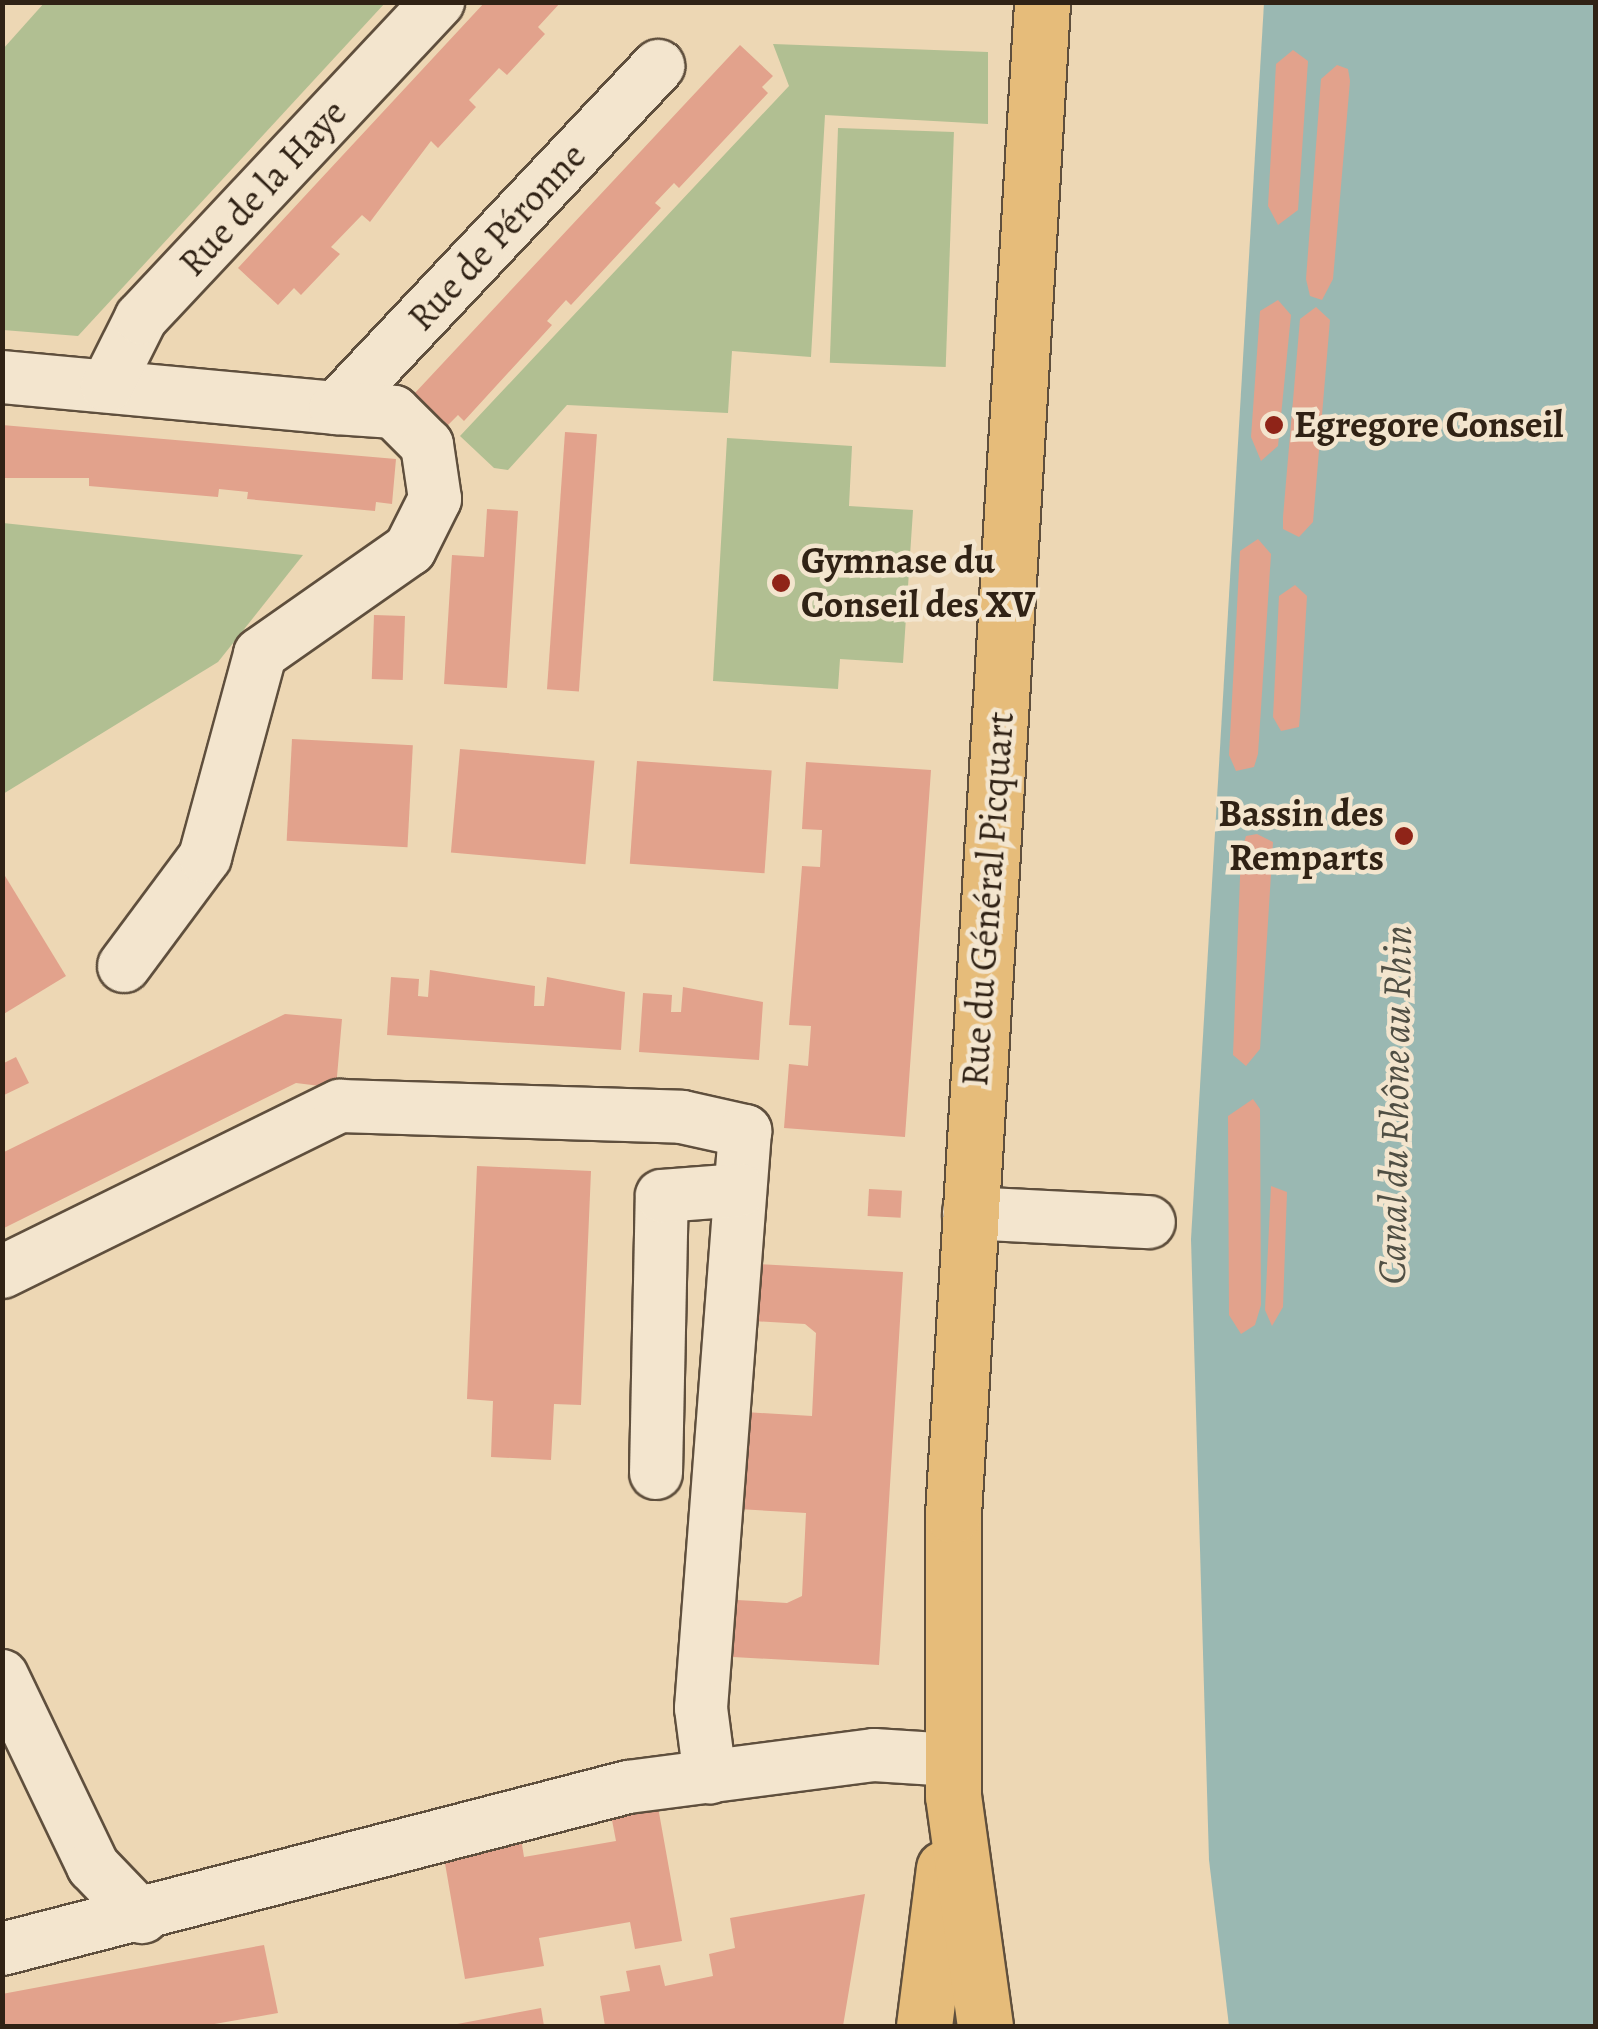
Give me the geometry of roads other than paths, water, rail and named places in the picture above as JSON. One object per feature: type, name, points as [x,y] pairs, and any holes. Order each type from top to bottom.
[{"type":"main road","name":"Rue du Général Picquart","points":[[924,2026],[952,1778],[953,1515],[1042,2]]},
{"type":"main road","name":"Rue du Général Picquart","points":[[952,1778],[985,2026]]},
{"type":"street","name":"Rue de la Haye","points":[[108,386],[141,318],[438,2]]},
{"type":"street","name":"Rue de Péronne","points":[[336,408],[658,66]]},
{"type":"street","points":[[2,378],[394,412],[427,445],[435,498],[410,548],[260,654],[205,857],[124,966]]},
{"type":"street","points":[[2,1272],[340,1106],[698,1121],[744,1131],[701,1708],[710,1776]]},
{"type":"street","points":[[656,1473],[662,1196],[740,1190]]},
{"type":"street","points":[[969,1213],[1149,1222]]},
{"type":"street","points":[[2,1676],[92,1866],[142,1917]]},
{"type":"street","points":[[2,1949],[142,1917],[384,1845],[628,1787],[874,1755],[952,1778]]},
{"type":"water","name":"Bassin des Remparts","points":[[1264,3],[1595,3],[1595,2026],[1229,2026],[1209,1860],[1191,1239]]},
{"type":"place","name":"Egregore Conseil","points":[[1274,425]]},
{"type":"place","name":"Gymnase du Conseil des XV","points":[[781,583]]},
{"type":"place","name":"Bassin des Remparts","points":[[1404,836]]},
{"type":"water label","name":"Canal du Rhône au Rhin","points":[[1395,1105]]}]
